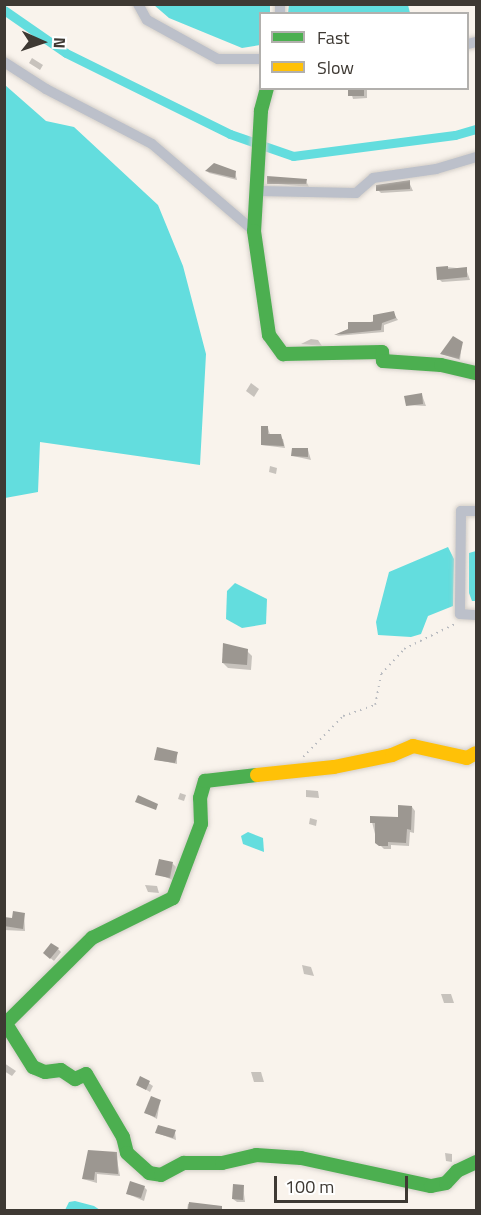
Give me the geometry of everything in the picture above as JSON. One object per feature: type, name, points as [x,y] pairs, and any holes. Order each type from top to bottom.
[{"type":"street","points":[[138,4],[147,20],[218,58],[259,59]]},
{"type":"street","points":[[4,62],[46,89],[153,144],[254,231]]},
{"type":"street","points":[[267,90],[261,130],[259,191],[254,231],[269,335],[283,354],[382,352],[383,361],[441,364],[477,373]]},
{"type":"street","points":[[259,191],[356,193],[373,178],[436,169],[477,157]]},
{"type":"street","points":[[477,511],[461,511],[460,614],[477,615]]},
{"type":"street","points":[[477,753],[467,758],[413,746],[392,755],[292,772],[205,781],[200,798],[201,824],[181,885],[173,898],[92,938],[5,1024],[33,1067],[45,1072],[61,1070],[75,1078],[86,1074],[123,1137],[127,1153],[148,1173],[161,1175],[184,1162],[232,1162],[256,1155],[301,1158],[431,1186],[446,1183],[457,1171],[477,1162]]},
{"type":"path","points":[[292,772],[314,742],[343,716],[375,705],[381,674],[404,649],[454,627],[460,614]]},
{"type":"water","points":[[289,4],[408,5],[410,12],[288,12]]},
{"type":"water","points":[[154,5],[270,5],[270,12],[259,12],[259,45],[242,48],[169,18]]},
{"type":"water","points":[[5,85],[46,121],[74,127],[158,205],[183,266],[206,354],[200,465],[40,442],[38,492],[5,498]]},
{"type":"water","points":[[448,547],[454,559],[453,606],[428,616],[421,634],[411,637],[378,635],[376,622],[389,572]]},
{"type":"water","points":[[476,551],[476,601],[472,601],[469,593],[469,553]]},
{"type":"water","points":[[235,583],[267,599],[266,624],[242,628],[226,619],[227,591]]},
{"type":"water","points":[[248,832],[263,838],[264,852],[243,844],[241,836]]},
{"type":"water","points":[[75,1201],[100,1210],[65,1210],[69,1202]]},
{"type":"building","points":[[348,90],[364,90],[364,96],[348,96]]},
{"type":"building","points":[[214,163],[236,171],[235,178],[205,171]]},
{"type":"building","points":[[267,176],[307,179],[306,184],[267,184]]},
{"type":"building","points":[[410,180],[410,189],[376,191],[376,185]]},
{"type":"building","points":[[448,266],[448,269],[467,267],[467,277],[437,280],[436,267]]},
{"type":"building","points":[[394,311],[396,318],[382,323],[381,330],[334,335],[348,329],[348,322],[373,322],[373,315]]},
{"type":"building","points":[[453,336],[463,342],[459,359],[440,354]]},
{"type":"building","points":[[422,393],[423,404],[406,406],[404,396]]},
{"type":"building","points":[[261,426],[268,426],[268,434],[281,434],[284,446],[261,445]]},
{"type":"building","points":[[292,448],[308,448],[308,457],[291,456]]},
{"type":"building","points":[[223,643],[248,649],[247,665],[222,663]]},
{"type":"building","points":[[157,747],[178,752],[175,763],[154,760]]},
{"type":"building","points":[[138,795],[158,804],[156,810],[135,802]]},
{"type":"building","points":[[398,805],[412,806],[411,830],[407,829],[406,843],[388,842],[388,846],[379,846],[375,843],[375,823],[370,823],[370,816],[398,817]]},
{"type":"building","points":[[159,859],[173,862],[170,878],[155,875]]},
{"type":"building","points":[[13,911],[25,913],[23,929],[4,926],[4,917],[12,918]]},
{"type":"building","points":[[51,943],[59,948],[50,959],[43,953]]},
{"type":"building","points":[[140,1076],[150,1081],[146,1090],[136,1085]]},
{"type":"building","points":[[151,1096],[161,1100],[155,1117],[144,1113]]},
{"type":"building","points":[[158,1125],[176,1130],[173,1138],[155,1133]]},
{"type":"building","points":[[88,1150],[117,1152],[118,1174],[95,1172],[94,1180],[82,1179]]},
{"type":"building","points":[[130,1181],[145,1186],[141,1198],[126,1194]]},
{"type":"building","points":[[233,1184],[244,1185],[243,1200],[232,1199]]},
{"type":"building","points":[[189,1202],[222,1206],[222,1210],[188,1209]]},
{"type":"waterway","points":[[4,10],[66,53],[230,134],[293,156],[455,135],[476,129]]},
{"type":"traffic: fast","points":[[266,90],[261,111],[254,231],[269,335],[283,354],[382,352],[383,361],[441,365],[476,373]]},
{"type":"traffic: fast","points":[[4,1025],[92,938],[173,898],[201,824],[200,798],[205,781],[257,775]]},
{"type":"traffic: fast","points":[[6,1024],[33,1067],[45,1072],[61,1070],[75,1079],[86,1074],[123,1137],[127,1153],[149,1173],[161,1175],[184,1163],[222,1163],[256,1155],[301,1158],[431,1186],[446,1183],[457,1171],[476,1162]]},
{"type":"traffic: slow","points":[[257,775],[334,767],[392,755],[413,746],[467,758],[476,753]]}]
